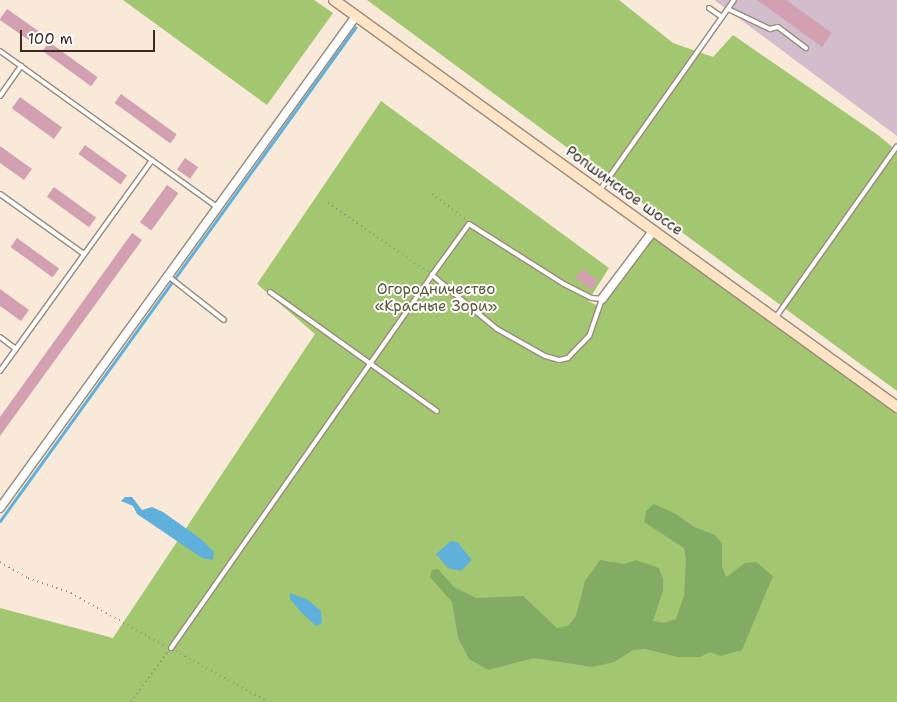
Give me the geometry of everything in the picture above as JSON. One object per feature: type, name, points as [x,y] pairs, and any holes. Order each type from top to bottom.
[{"type":"main road","name":"Ропшинское шоссе","points":[[334,0],[897,407]]},
{"type":"street","points":[[0,508],[356,16]]},
{"type":"street","points":[[602,299],[653,231]]},
{"type":"lane","points":[[599,192],[734,0]]},
{"type":"lane","points":[[709,8],[722,18]]},
{"type":"lane","points":[[728,9],[770,29],[778,28],[806,48]]},
{"type":"lane","points":[[0,51],[217,208]]},
{"type":"lane","points":[[0,96],[21,66]]},
{"type":"lane","points":[[775,318],[897,146]]},
{"type":"lane","points":[[0,371],[152,160]]},
{"type":"lane","points":[[0,194],[84,254]]},
{"type":"lane","points":[[171,648],[432,275],[470,224],[564,284],[592,298],[602,299],[589,336],[568,358],[559,360],[545,356],[497,329],[432,275]]},
{"type":"lane","points":[[168,276],[224,320]]},
{"type":"lane","points":[[270,292],[335,340],[372,362],[437,412]]},
{"type":"lane","points":[[0,337],[16,349]]},
{"type":"path","points":[[432,194],[470,224]]},
{"type":"path","points":[[328,203],[432,275]]},
{"type":"path","points":[[0,562],[28,578],[71,593],[268,702]]},
{"type":"path","points":[[131,702],[171,648]]},
{"type":"shaded area","points":[[715,0],[897,0],[897,136],[717,2]]},
{"type":"green space","points":[[123,0],[314,0],[333,13],[267,105]]},
{"type":"green space","points":[[367,0],[619,0],[673,43],[713,57],[733,35],[878,135],[897,151],[897,391]]},
{"type":"green space","name":"Огородничество «Красные Зори»","points":[[381,101],[609,268],[588,301],[596,305],[648,233],[897,414],[897,702],[0,702],[0,608],[113,638],[315,334],[257,284]]},
{"type":"green space","points":[[654,504],[676,514],[694,527],[715,535],[722,544],[722,566],[726,577],[745,563],[756,562],[773,576],[742,650],[720,656],[710,652],[700,657],[678,657],[645,649],[633,650],[614,662],[592,667],[534,658],[488,670],[469,659],[458,638],[452,602],[430,577],[432,570],[438,569],[454,587],[476,598],[523,596],[557,628],[568,626],[576,616],[585,581],[600,560],[624,564],[636,560],[659,568],[663,579],[663,591],[653,621],[664,623],[676,619],[684,596],[686,559],[684,548],[644,522],[646,511]]},
{"type":"water","points":[[125,497],[132,497],[142,510],[152,507],[163,512],[201,539],[214,552],[213,560],[202,558],[137,514],[133,506],[121,501]]},
{"type":"water","points":[[451,541],[457,542],[472,560],[461,571],[448,568],[436,554]]},
{"type":"water","points":[[290,593],[308,600],[321,611],[322,623],[316,626],[301,612],[290,599]]},
{"type":"building","points":[[757,0],[786,0],[832,33],[822,47]]},
{"type":"building","points":[[7,9],[40,32],[32,43],[0,20]]},
{"type":"building","points":[[49,42],[98,77],[91,86],[43,51]]},
{"type":"building","points":[[121,94],[177,135],[170,143],[115,103]]},
{"type":"building","points":[[20,97],[62,128],[54,139],[12,108]]},
{"type":"building","points":[[85,145],[127,176],[121,184],[79,154]]},
{"type":"building","points":[[0,146],[32,169],[24,180],[0,163]]},
{"type":"building","points":[[185,158],[198,167],[190,179],[177,169]]},
{"type":"building","points":[[167,185],[178,193],[151,230],[140,222]]},
{"type":"building","points":[[54,187],[96,218],[89,227],[47,197]]},
{"type":"building","points":[[132,233],[142,240],[0,436],[0,417]]},
{"type":"building","points":[[17,238],[59,269],[53,277],[11,247]]},
{"type":"building","points":[[582,269],[598,281],[591,290],[575,278]]},
{"type":"building","points":[[0,289],[29,310],[21,321],[0,306]]},
{"type":"waterway","points":[[0,521],[355,28]]}]
